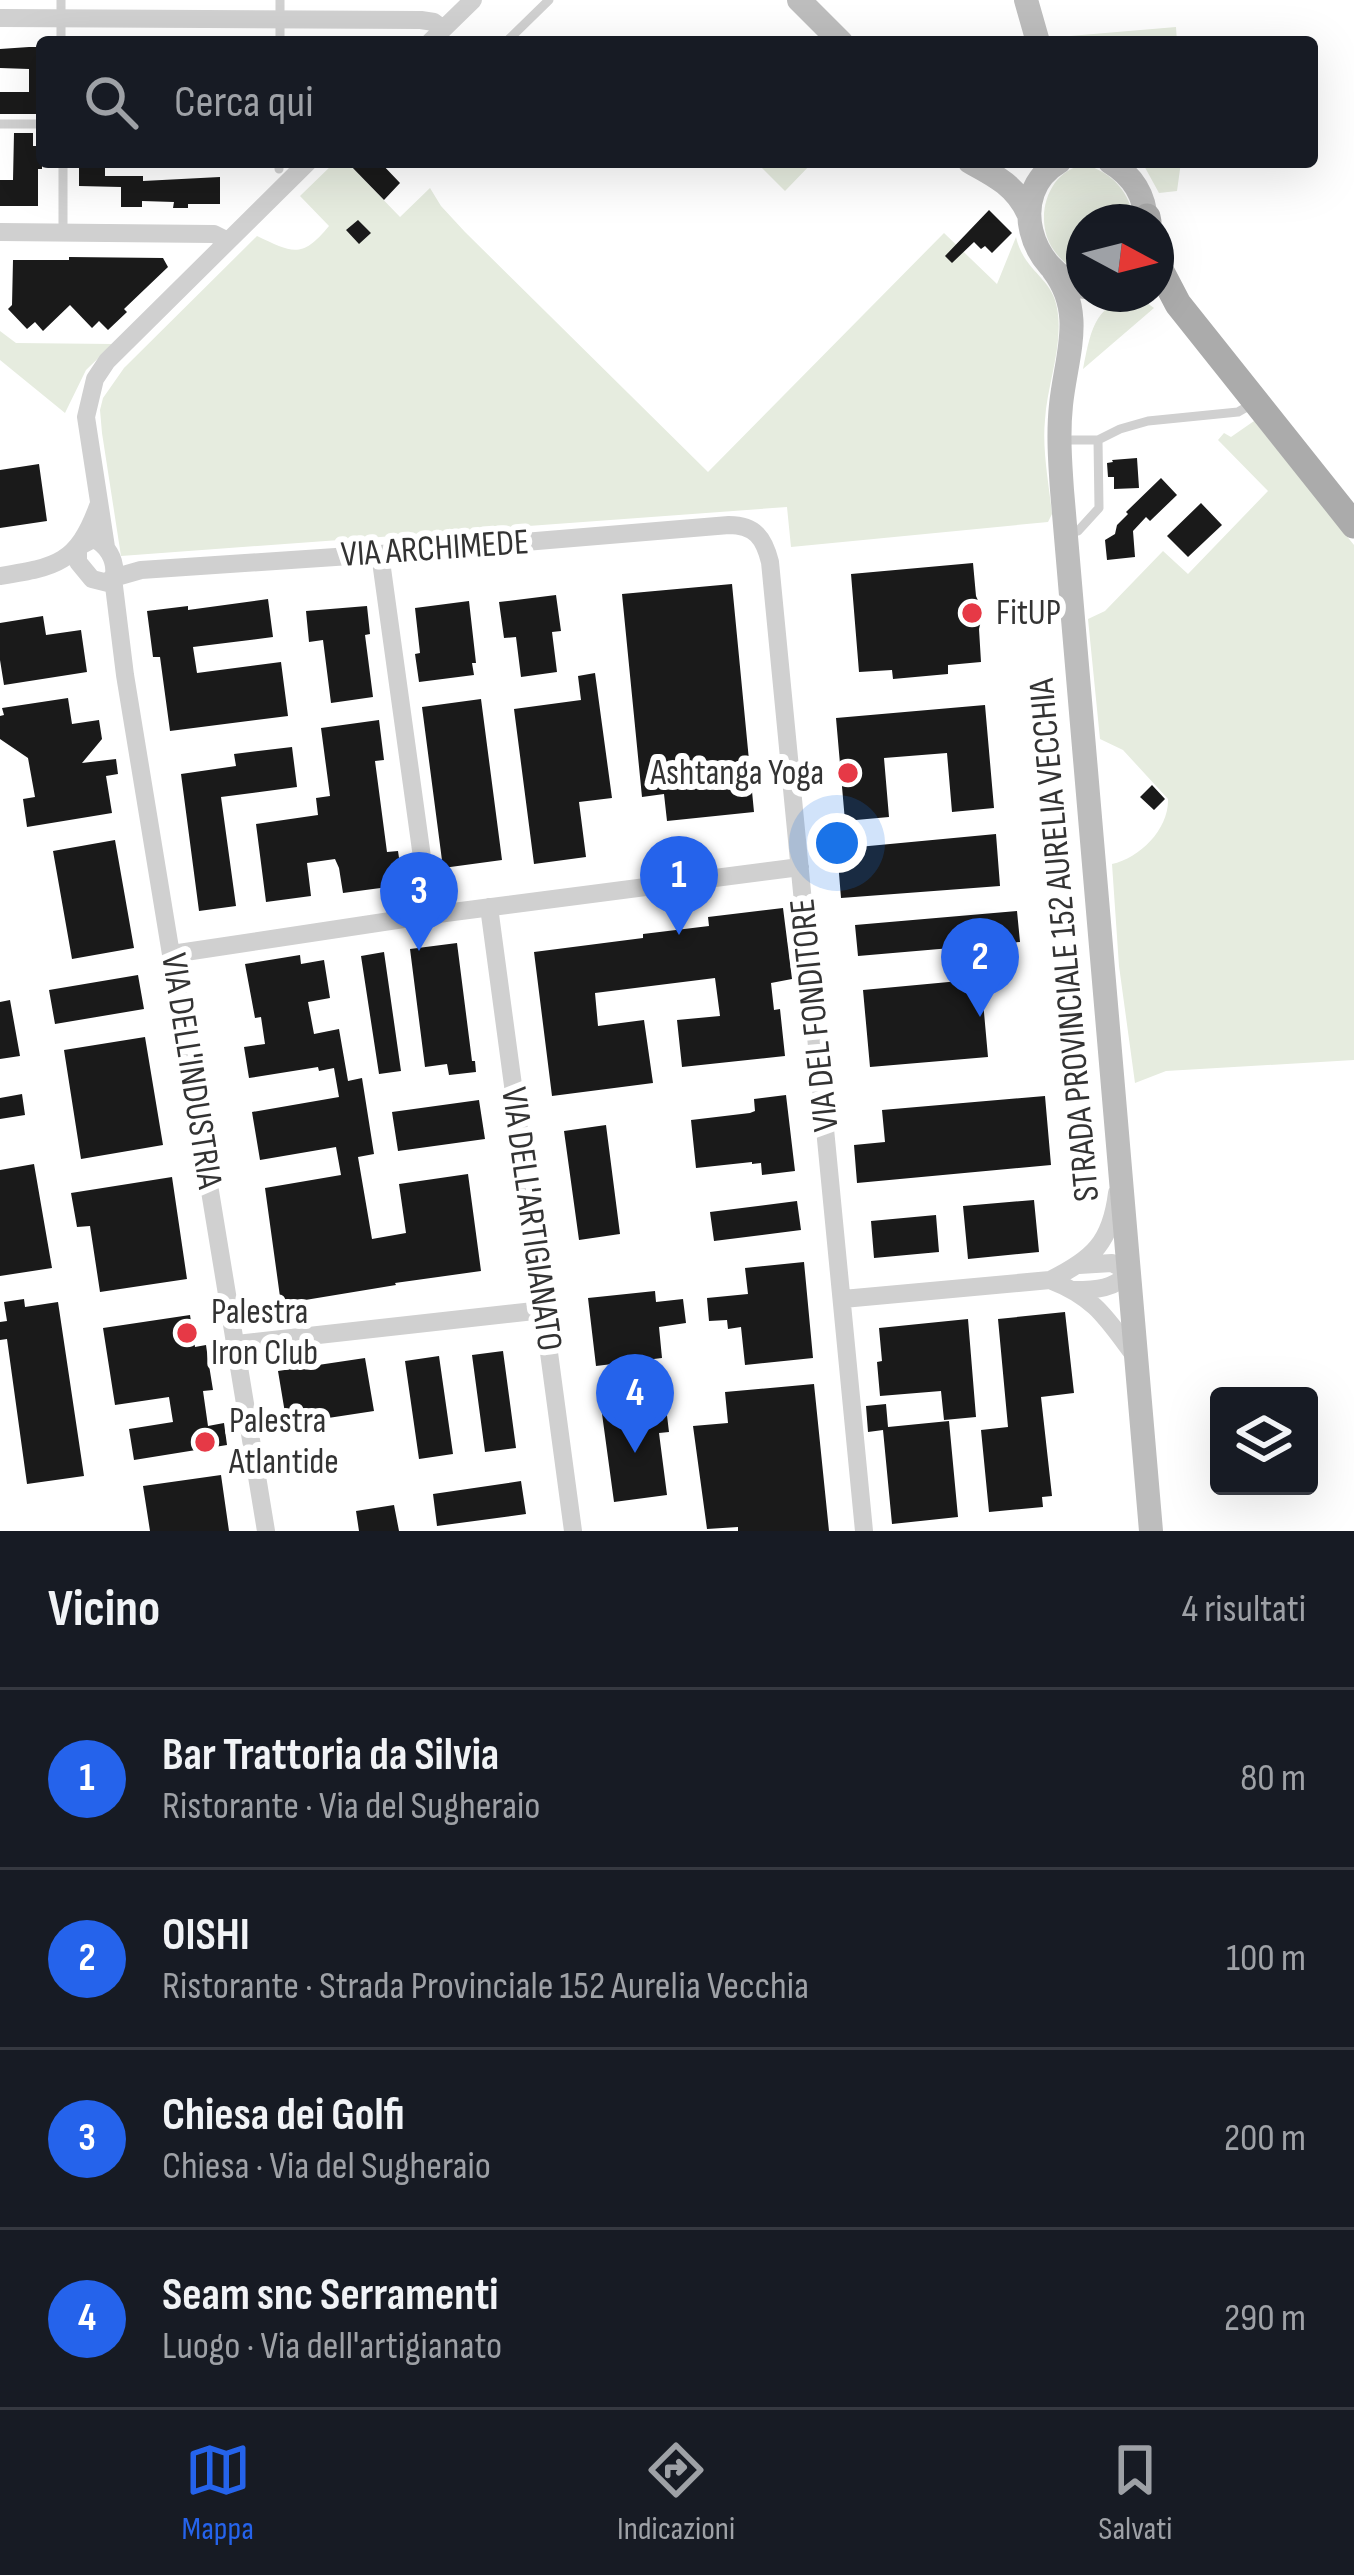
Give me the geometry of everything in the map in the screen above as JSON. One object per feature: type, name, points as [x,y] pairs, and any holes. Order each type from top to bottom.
[{"type":"main road","points":[[799,0],[835,36]]},
{"type":"main road","points":[[1026,0],[1036,36]]},
{"type":"main road","name":"STRADA PROVINCIALE 152 AURELIA VECCHIA","points":[[982,168],[1017,193],[1036,245],[1069,297],[1072,344],[1060,440],[1065,532],[1151,1531]]},
{"type":"main road","points":[[984,168],[1006,176],[1043,168]]},
{"type":"main road","points":[[1028,213],[1034,188],[1050,168]]},
{"type":"main road","points":[[1120,168],[1144,204]]},
{"type":"main road","points":[[1053,270],[1066,278]]},
{"type":"main road","points":[[1174,306],[1354,525]]},
{"type":"main road","name":"STRADA PROVINCIALE 152 AURELIA VECCHIA","points":[[1072,344],[1089,312]]},
{"type":"street","points":[[437,35],[472,0]]},
{"type":"street","points":[[0,18],[61,9],[280,9],[434,22],[437,35]]},
{"type":"street","name":"VIA DELL'INDUSTRIA","points":[[266,1531],[86,417],[95,379],[107,361],[302,168]]},
{"type":"street","points":[[0,232],[214,234],[229,241]]},
{"type":"street","points":[[78,547],[98,506]]},
{"type":"street","name":"VIA ARCHIMEDE","points":[[110,562],[141,570],[729,525]]},
{"type":"street","name":"VIA DEL FONDITORE","points":[[729,525],[749,528],[762,538],[770,562],[864,1531]]},
{"type":"street","points":[[0,576],[48,568],[104,584],[110,562],[93,539],[48,568]]},
{"type":"street","name":"VIA DELL'INDUSTRIA","points":[[78,547],[78,562],[115,611]]},
{"type":"street","points":[[380,554],[430,915]]},
{"type":"street","points":[[172,954],[800,867]]},
{"type":"street","name":"VIA DELL'ARTIGIANATO","points":[[489,907],[573,1531]]},
{"type":"street","points":[[842,1299],[1050,1280],[1079,1265],[1105,1238],[1121,1165]]},
{"type":"street","points":[[1074,1290],[1114,1285],[1129,1272],[1112,1264],[1079,1265]]},
{"type":"street","points":[[1050,1280],[1099,1308],[1137,1359]]},
{"type":"street","points":[[236,1344],[544,1310]]},
{"type":"lane","points":[[512,36],[549,0]]},
{"type":"lane","points":[[0,124],[36,124]]},
{"type":"lane","points":[[62,232],[63,168]]},
{"type":"lane","points":[[1060,440],[1098,440],[1148,421],[1238,412],[1257,402]]},
{"type":"lane","points":[[1065,532],[1078,531],[1099,508],[1098,440]]},
{"type":"shaded area","points":[[1176,27],[1177,36],[1070,36]]},
{"type":"shaded area","points":[[329,168],[353,168],[400,217],[430,188],[465,232],[708,472],[944,233],[997,284],[1016,237],[1057,308],[1058,336],[1044,431],[1052,514],[1048,522],[791,547],[787,507],[121,556],[102,433],[103,398],[124,368],[257,236],[296,250],[320,237],[329,226],[300,196]]},
{"type":"shaded area","points":[[762,168],[807,168],[785,191]]},
{"type":"shaded area","points":[[1073,168],[1092,168],[1119,186],[1130,204],[1066,204],[1066,263],[1045,230],[1045,205],[1055,183]]},
{"type":"shaded area","points":[[1145,168],[1180,168],[1177,191],[1159,193]]},
{"type":"shaded area","points":[[1149,312],[1083,369],[1091,333],[1101,314]]},
{"type":"shaded area","points":[[0,331],[16,343],[113,344],[86,370],[65,413],[0,360]]},
{"type":"shaded area","points":[[1254,421],[1354,545],[1354,1060],[1166,1071],[1135,1083],[1119,966],[1112,864],[1133,856],[1151,840],[1164,821],[1168,799],[1123,750],[1100,739],[1088,619],[1105,611],[1163,551],[1188,574],[1268,491],[1218,440]]},
{"type":"building","points":[[36,47],[36,114],[0,114],[0,92],[29,92],[29,69],[0,68],[0,49]]},
{"type":"building","points":[[14,133],[33,133],[36,168],[42,168],[38,169],[38,206],[0,206],[0,180],[13,180]]},
{"type":"building","points":[[79,168],[105,168],[105,176],[143,176],[143,181],[220,177],[220,204],[173,208],[174,202],[142,201],[142,207],[121,207],[121,187],[79,186]]},
{"type":"building","points":[[353,168],[386,168],[400,183],[384,200]]},
{"type":"building","points":[[989,210],[1012,233],[992,253],[974,242],[952,263],[945,256]]},
{"type":"building","points":[[358,220],[371,233],[359,244],[346,230]]},
{"type":"building","points":[[163,258],[168,267],[108,330],[99,321],[92,328],[70,305],[43,331],[35,322],[27,329],[8,309],[13,260]]},
{"type":"building","points":[[1137,458],[1139,488],[1114,489],[1107,463]]},
{"type":"building","points":[[39,464],[47,521],[0,528],[0,470]]},
{"type":"building","points":[[1161,478],[1177,495],[1133,531],[1135,557],[1107,560],[1105,540]]},
{"type":"building","points":[[1201,503],[1222,525],[1188,557],[1167,536]]},
{"type":"building","points":[[973,563],[976,596],[983,612],[981,662],[948,665],[948,674],[893,679],[892,670],[859,672],[851,574]]},
{"type":"building","points":[[732,584],[754,812],[667,821],[664,794],[642,797],[622,594]]},
{"type":"building","points":[[556,595],[561,631],[552,632],[557,672],[521,677],[516,637],[504,638],[499,602]]},
{"type":"building","points":[[268,599],[273,637],[193,647],[197,673],[281,662],[288,716],[170,731],[160,657],[153,657],[147,611]]},
{"type":"building","points":[[469,601],[474,675],[419,682],[415,608]]},
{"type":"building","points":[[367,606],[370,634],[365,635],[373,697],[331,703],[323,640],[309,642],[306,611]]},
{"type":"building","points":[[43,616],[46,635],[81,630],[87,672],[4,685],[0,623]]},
{"type":"building","points":[[595,673],[612,798],[579,802],[586,857],[534,864],[514,709],[581,700],[578,676]]},
{"type":"building","points":[[68,698],[72,724],[99,720],[102,739],[82,763],[116,759],[118,774],[106,776],[112,813],[27,827],[23,799],[35,797],[28,758],[0,739],[2,708]]},
{"type":"building","points":[[481,699],[502,860],[443,868],[422,707]]},
{"type":"building","points":[[985,705],[994,808],[952,812],[947,753],[884,758],[889,817],[845,821],[836,718]]},
{"type":"building","points":[[379,720],[384,760],[375,761],[387,852],[398,851],[403,885],[343,893],[335,859],[307,863],[311,896],[266,902],[256,824],[318,815],[316,798],[330,796],[321,728]]},
{"type":"building","points":[[292,747],[297,787],[221,797],[236,906],[199,911],[181,774],[236,766],[234,754]]},
{"type":"building","points":[[1152,785],[1165,799],[1154,810],[1140,797]]},
{"type":"building","points":[[996,834],[1000,886],[841,898],[837,849]]},
{"type":"building","points":[[115,840],[134,948],[72,959],[53,851]]},
{"type":"building","points":[[783,908],[792,979],[771,983],[774,1010],[780,1009],[785,1056],[682,1067],[677,1020],[720,1016],[715,978],[595,993],[598,1026],[644,1020],[653,1083],[552,1096],[534,952],[643,938],[643,934],[709,926],[708,917]]},
{"type":"building","points":[[1017,911],[1020,942],[858,956],[855,925]]},
{"type":"building","points":[[457,943],[476,1072],[449,1075],[447,1064],[425,1067],[410,949]]},
{"type":"building","points":[[384,952],[401,1071],[379,1074],[361,956]]},
{"type":"building","points":[[300,955],[301,964],[324,960],[330,998],[308,1002],[314,1034],[339,1029],[348,1081],[362,1078],[374,1154],[358,1157],[372,1239],[406,1233],[399,1184],[468,1174],[481,1271],[281,1304],[265,1188],[341,1175],[336,1147],[260,1160],[252,1112],[339,1097],[334,1068],[249,1078],[244,1047],[265,1044],[245,964]]},
{"type":"building","points":[[138,975],[144,1009],[55,1024],[49,990]]},
{"type":"building","points":[[981,979],[988,1057],[870,1067],[863,990]]},
{"type":"building","points":[[10,1000],[20,1056],[0,1059],[0,1002]]},
{"type":"building","points":[[145,1037],[163,1145],[81,1159],[64,1050]]},
{"type":"building","points":[[22,1094],[25,1115],[0,1119],[0,1098]]},
{"type":"building","points":[[786,1095],[795,1171],[762,1175],[761,1163],[752,1162],[696,1168],[691,1120],[750,1113],[755,1111],[754,1099]]},
{"type":"building","points":[[1045,1096],[1051,1165],[857,1183],[854,1145],[885,1142],[882,1110]]},
{"type":"building","points":[[479,1100],[485,1139],[398,1151],[392,1112]]},
{"type":"building","points":[[606,1125],[620,1234],[579,1240],[564,1131]]},
{"type":"building","points":[[34,1164],[52,1268],[0,1276],[0,1170]]},
{"type":"building","points":[[172,1177],[187,1279],[100,1292],[90,1226],[77,1227],[71,1193]]},
{"type":"building","points":[[1034,1200],[1039,1252],[968,1259],[963,1206]]},
{"type":"building","points":[[797,1201],[801,1230],[714,1241],[710,1212]]},
{"type":"building","points":[[936,1215],[939,1252],[874,1258],[871,1221]]},
{"type":"building","points":[[804,1262],[813,1358],[745,1365],[741,1327],[728,1329],[727,1320],[709,1321],[707,1298],[748,1294],[745,1268]]},
{"type":"building","points":[[655,1291],[656,1302],[683,1299],[686,1323],[659,1327],[662,1358],[596,1366],[588,1298]]},
{"type":"building","points":[[24,1299],[25,1307],[58,1302],[84,1476],[27,1484],[7,1339],[0,1340],[0,1322],[7,1321],[4,1302]]},
{"type":"building","points":[[1065,1312],[1074,1393],[1041,1397],[1052,1496],[1042,1497],[1043,1507],[989,1512],[981,1430],[1008,1427],[998,1319]]},
{"type":"building","points":[[190,1315],[195,1347],[206,1345],[213,1390],[203,1391],[208,1426],[224,1423],[227,1445],[134,1460],[129,1429],[173,1422],[169,1397],[115,1405],[103,1328]]},
{"type":"building","points":[[968,1319],[976,1417],[944,1420],[941,1391],[880,1396],[879,1328]]},
{"type":"building","points":[[503,1351],[516,1448],[485,1452],[472,1355]]},
{"type":"building","points":[[439,1356],[453,1454],[419,1459],[405,1361]]},
{"type":"building","points":[[365,1358],[374,1411],[315,1420],[317,1431],[296,1434],[294,1424],[287,1425],[278,1371]]},
{"type":"building","points":[[814,1384],[829,1531],[707,1529],[693,1426],[728,1423],[725,1392]]},
{"type":"building","points":[[664,1391],[669,1432],[659,1433],[667,1495],[614,1502],[600,1399]]},
{"type":"building","points":[[886,1404],[888,1427],[949,1421],[958,1517],[892,1524],[883,1430],[868,1432],[866,1406]]},
{"type":"building","points":[[221,1475],[229,1531],[150,1531],[143,1486]]},
{"type":"building","points":[[521,1481],[526,1514],[437,1526],[433,1494]]},
{"type":"building","points":[[394,1505],[399,1531],[359,1531],[356,1511]]},
{"type":"place","name":"FitUP","points":[[972,613]]},
{"type":"place","name":"Ashtanga Yoga","points":[[848,773]]},
{"type":"place","name":"Bar Trattoria da Silvia","points":[[679,935]]},
{"type":"place","name":"Chiesa dei Golfi","points":[[419,951]]},
{"type":"place","name":"OISHI","points":[[980,1017]]},
{"type":"place","name":"Palestra Iron Club","points":[[187,1333]]},
{"type":"place","name":"Palestra Atlantide","points":[[205,1442]]},
{"type":"place","name":"Seam snc Serramenti","points":[[635,1453]]}]
